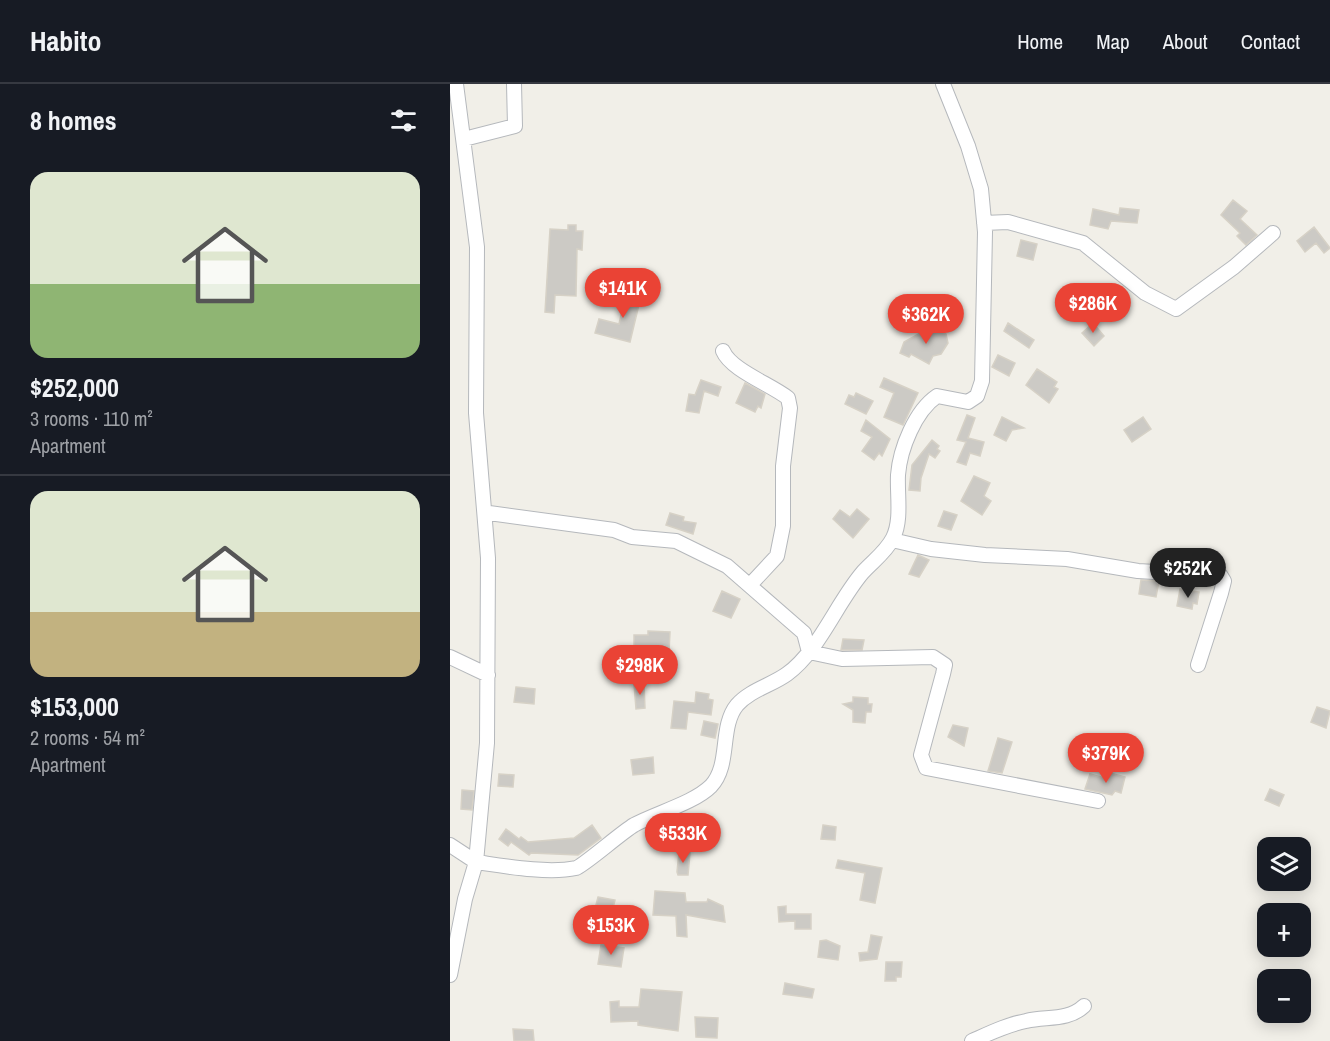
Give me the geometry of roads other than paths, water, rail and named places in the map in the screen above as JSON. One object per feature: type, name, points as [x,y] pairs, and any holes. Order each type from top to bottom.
[{"type":"street","points":[[450,975],[465,899],[476,862],[484,787],[488,675],[488,558],[476,413],[477,247],[456,84]]},
{"type":"street","points":[[464,139],[515,126],[514,84]]},
{"type":"street","points":[[450,845],[476,862],[524,867],[578,868],[633,826],[698,796],[711,786],[719,773],[729,722],[736,706],[747,696],[788,673],[809,652],[843,598],[892,540],[897,527],[898,473],[917,417],[927,403],[937,396],[968,402],[977,396],[982,381],[984,223],[981,189],[968,146],[943,84]]},
{"type":"street","points":[[984,223],[1008,222],[1083,243],[1145,293],[1176,309],[1234,267],[1272,232]]},
{"type":"street","points":[[723,351],[729,362],[766,382],[788,398],[790,408],[783,466],[783,526],[777,556],[750,585]]},
{"type":"street","points":[[489,513],[557,524],[585,525],[614,530],[632,537],[676,542],[727,566],[750,585],[804,633],[809,652]]},
{"type":"street","points":[[892,540],[931,549],[985,555],[1067,559],[1138,571],[1221,576],[1224,581],[1221,593],[1198,665]]},
{"type":"street","points":[[809,652],[842,659],[933,657],[939,659],[945,664],[921,755],[926,768],[1098,801]]},
{"type":"street","points":[[450,657],[488,675]]},
{"type":"street","points":[[972,1041],[999,1028],[1028,1020],[1075,1014],[1084,1006]]}]
